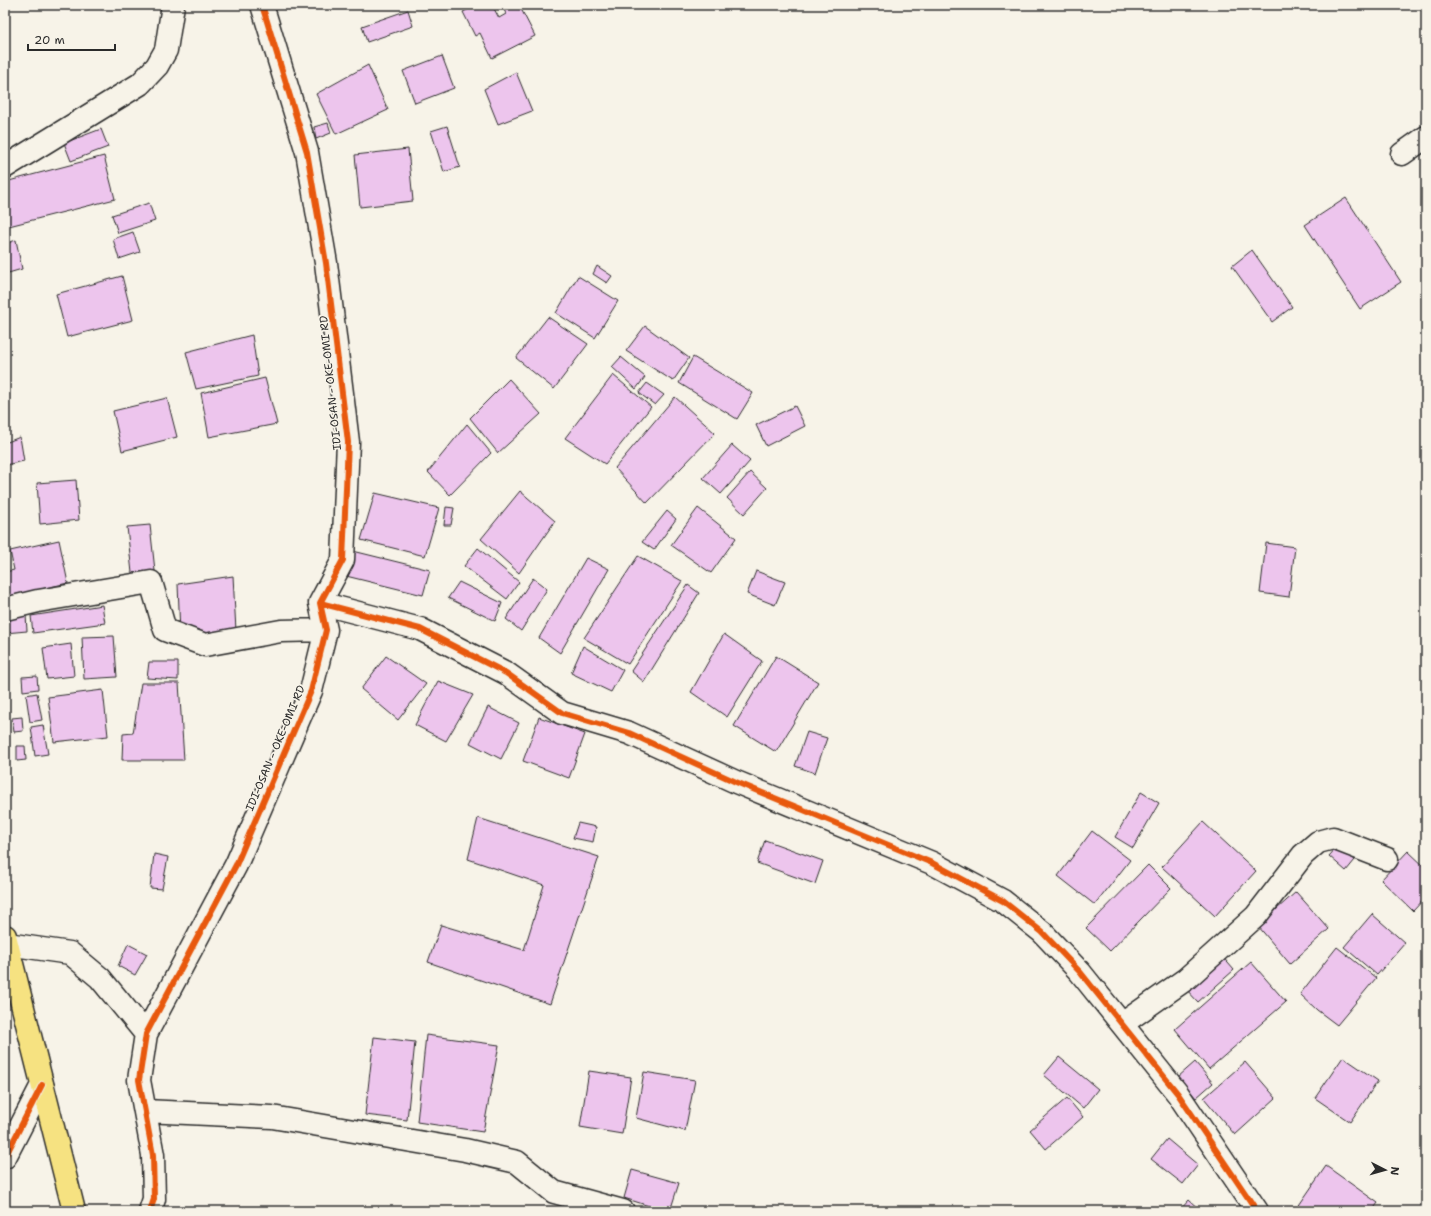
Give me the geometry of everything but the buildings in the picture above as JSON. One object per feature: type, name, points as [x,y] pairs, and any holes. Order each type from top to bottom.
[{"type":"main road","points":[[6,940],[74,1211]]},
{"type":"street","points":[[5,167],[140,84],[157,66],[166,50],[173,5]]},
{"type":"street","name":"IDI-OSAN - OKE-OMI RD","points":[[150,1211],[154,1199],[153,1155],[139,1080],[146,1034],[236,865],[311,691],[326,630],[320,603],[343,560],[348,442],[326,263],[307,152],[262,5]]},
{"type":"street","points":[[1402,154],[1426,137]]},
{"type":"street","points":[[5,609],[151,582],[165,630],[205,645],[281,631],[326,630]]},
{"type":"street","points":[[320,603],[420,629],[506,673],[562,712],[629,733],[736,782],[938,867],[1003,901],[1042,932],[1080,972],[1178,1094],[1257,1211]]},
{"type":"street","points":[[1122,1024],[1186,979],[1256,916],[1303,855],[1318,842],[1333,838],[1387,860]]},
{"type":"street","points":[[6,940],[70,953],[100,978],[146,1034]]},
{"type":"street","points":[[5,1157],[42,1085]]},
{"type":"street","points":[[145,1111],[272,1117],[465,1150],[517,1162],[554,1192],[623,1211]]},
{"type":"cycle path","points":[[150,1211],[154,1199],[153,1155],[139,1080],[146,1034],[236,865],[311,691],[326,630],[320,603],[343,560],[348,442],[326,263],[307,152],[262,5]]},
{"type":"cycle path","points":[[320,603],[420,629],[506,673],[562,713],[629,733],[736,782],[932,863],[1003,901],[1042,932],[1080,972],[1178,1094],[1257,1211]]},
{"type":"cycle path","points":[[5,1157],[42,1085]]}]
